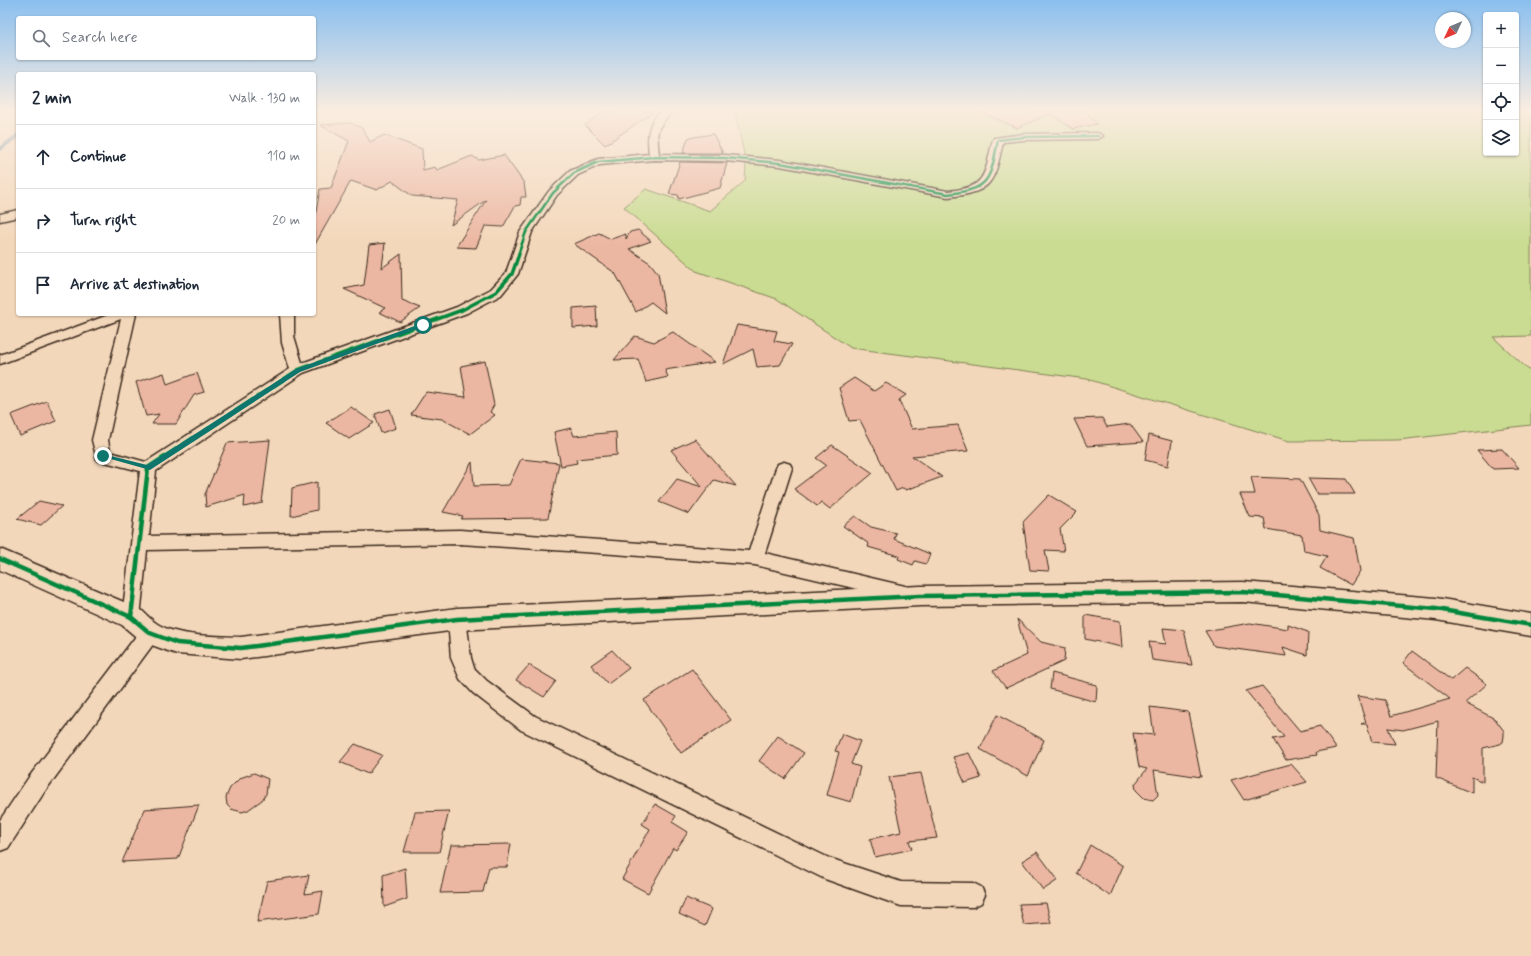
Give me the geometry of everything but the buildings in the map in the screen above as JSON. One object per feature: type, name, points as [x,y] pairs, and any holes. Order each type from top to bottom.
[{"type":"street","points":[[128,316],[116,365],[100,440],[103,456],[148,468],[298,370],[462,310],[496,292],[512,274],[526,232],[553,193],[574,173],[598,162],[654,157],[725,158],[780,163],[948,194],[958,194],[982,186],[992,169],[995,156]]},
{"type":"street","points":[[0,218],[16,214]]},
{"type":"street","points":[[0,360],[118,316]]},
{"type":"street","points":[[287,316],[286,330],[290,350],[298,370]]},
{"type":"street","points":[[131,617],[148,468]]},
{"type":"street","points":[[755,558],[784,468]]},
{"type":"street","points":[[139,543],[460,538],[755,558],[920,596]]},
{"type":"street","points":[[0,559],[131,617],[150,633],[177,643],[241,648],[457,619],[920,596],[1243,592],[1436,609],[1531,625]]},
{"type":"street","points":[[457,619],[461,658],[467,674],[480,686],[528,722],[825,868],[901,894],[973,895]]},
{"type":"street","points":[[0,841],[37,784],[150,633]]},
{"type":"green space","points":[[744,156],[1531,156],[1531,336],[1493,337],[1531,372],[1531,425],[1398,440],[1289,441],[1087,379],[851,348],[777,299],[696,271],[624,207],[646,189],[710,211],[745,181],[746,164]]},
{"type":"cycle path","points":[[131,617],[148,468],[298,370],[462,310],[496,292],[512,274],[526,232],[553,193],[574,173],[598,162],[654,157],[725,158],[780,163],[948,194],[966,192],[982,186],[992,169],[995,156]]},
{"type":"cycle path","points":[[0,559],[131,617],[150,633],[177,643],[214,647],[241,648],[457,619],[920,596],[1243,592],[1436,609],[1531,625]]},
{"type":"route","points":[[103,456],[124,463],[148,468],[298,370],[371,342],[423,325]]}]
